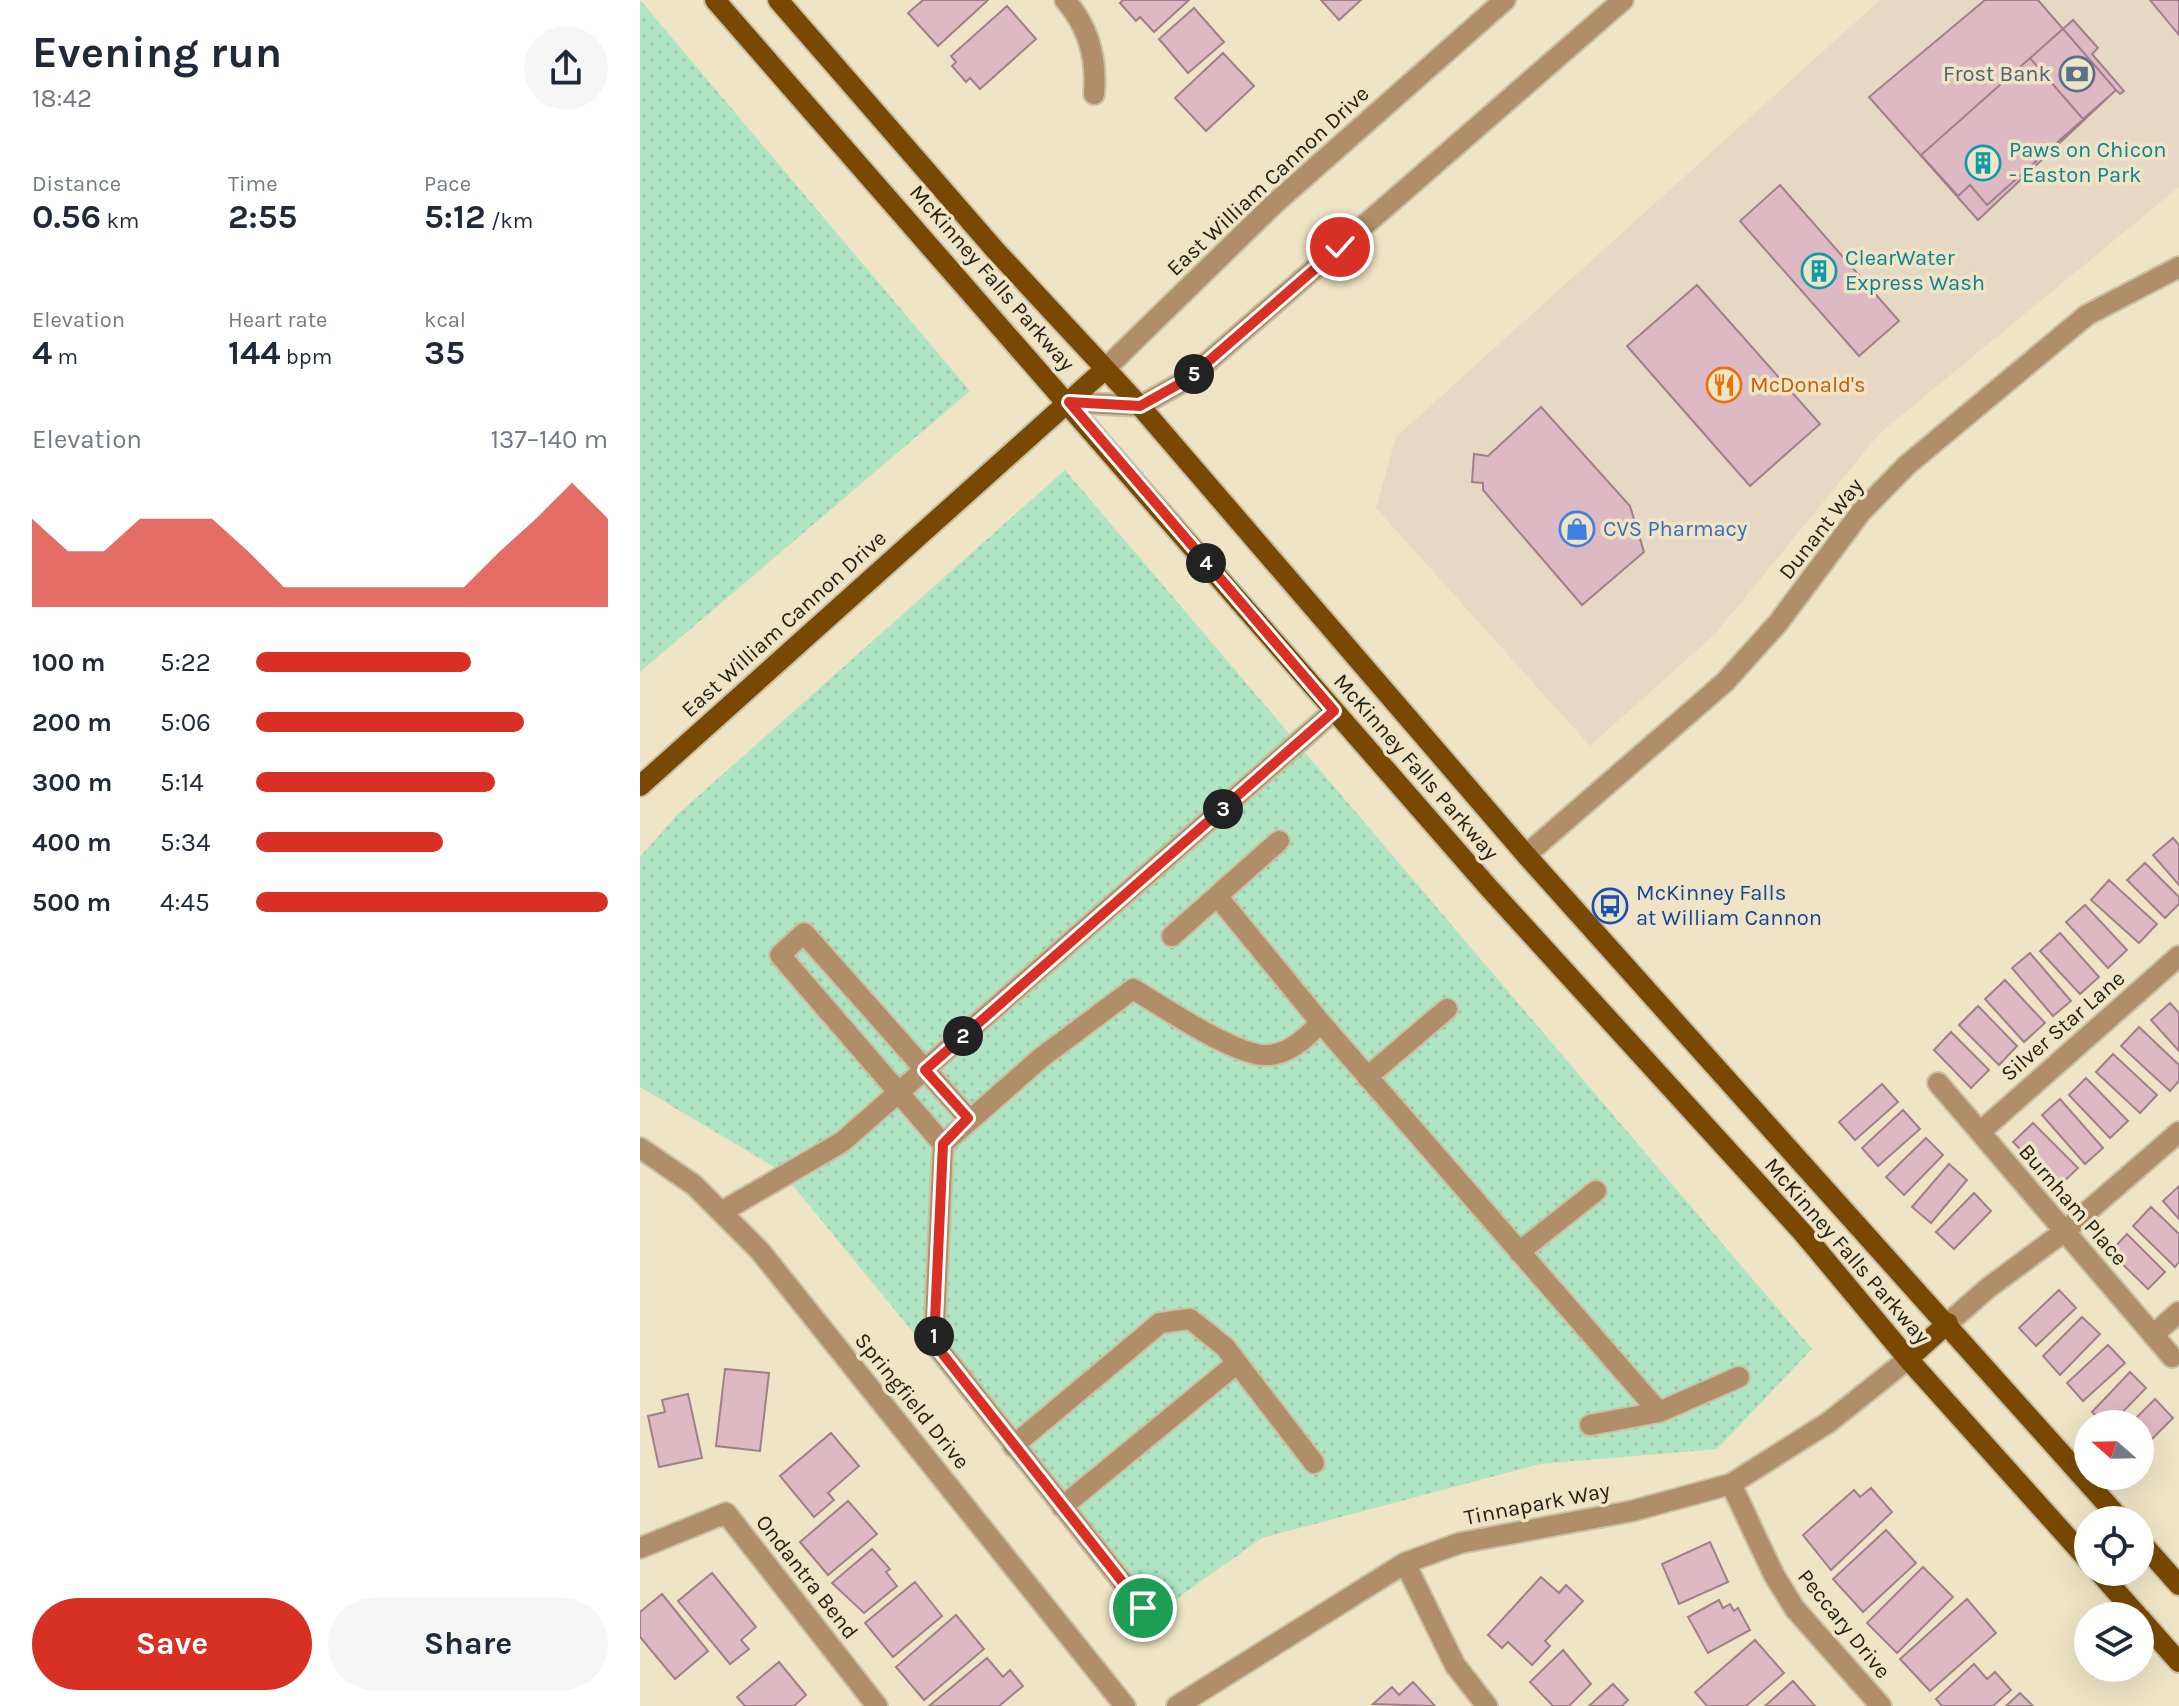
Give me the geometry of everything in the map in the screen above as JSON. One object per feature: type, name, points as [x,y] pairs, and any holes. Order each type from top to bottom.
[{"type":"main road","name":"McKinney Falls Parkway","points":[[715,0],[1069,402],[1489,888],[1803,1233],[1908,1359],[2074,1544]]},
{"type":"main road","name":"McKinney Falls Parkway","points":[[778,0],[1104,370],[1140,406],[1526,855],[2109,1506]]},
{"type":"main road","name":"East William Cannon Drive","points":[[640,786],[1104,370]]},
{"type":"main road","points":[[1908,1359],[1948,1323]]},
{"type":"main road","points":[[2154,1557],[2179,1585]]},
{"type":"main road","points":[[2111,1586],[2126,1602]]},
{"type":"main road","points":[[2154,1634],[2179,1662]]},
{"type":"street","points":[[1065,0],[1084,26],[1096,74],[1094,94]]},
{"type":"street","name":"East William Cannon Drive","points":[[1104,370],[1274,204],[1505,0]]},
{"type":"street","points":[[1069,402],[1140,406],[1191,377],[1623,0]]},
{"type":"street","name":"Dunant Way","points":[[1526,855],[1734,672],[1778,623],[1861,512],[1907,465],[2087,315],[2179,267]]},
{"type":"street","points":[[723,1211],[842,1142],[1334,711]]},
{"type":"street","points":[[1172,936],[1279,841]]},
{"type":"street","points":[[1217,896],[1367,1077],[1659,1412]]},
{"type":"street","points":[[943,1144],[780,955],[804,933],[968,1118]]},
{"type":"street","name":"Silver Star Lane","points":[[1980,1132],[2179,956]]},
{"type":"street","points":[[1143,1608],[934,1343],[943,1144],[968,1118],[1133,989],[1224,1042],[1267,1056],[1297,1046],[1321,1023]]},
{"type":"street","points":[[1367,1077],[1447,1009]]},
{"type":"street","name":"Burnham Place","points":[[1938,1083],[2172,1357]]},
{"type":"street","points":[[1948,1323],[2065,1231],[2179,1132]]},
{"type":"street","name":"Springfield Drive","points":[[640,1148],[723,1211],[760,1251],[1125,1706]]},
{"type":"street","points":[[1519,1252],[1596,1191]]},
{"type":"street","points":[[2153,1335],[2179,1312]]},
{"type":"street","points":[[1013,1446],[1160,1323],[1190,1319],[1225,1347],[1314,1463]]},
{"type":"street","name":"Tinnapark Way","points":[[1177,1706],[1271,1644],[1405,1563],[1460,1543],[1632,1511],[1731,1484],[1829,1422],[1908,1359]]},
{"type":"street","points":[[1062,1507],[1236,1364]]},
{"type":"street","points":[[1590,1425],[1659,1412],[1739,1377]]},
{"type":"street","name":"Peccary Drive","points":[[1731,1484],[1774,1575],[1795,1609],[1881,1706]]},
{"type":"street","name":"Ondantra Bend","points":[[640,1548],[726,1513],[877,1706]]},
{"type":"street","points":[[1405,1563],[1455,1665],[1487,1706]]},
{"type":"shaded area","points":[[1880,0],[2179,0],[2179,187],[1880,433],[1716,633],[1590,746],[1376,508],[1396,437]]},
{"type":"green space","points":[[640,0],[970,391],[640,672]]},
{"type":"green space","points":[[1065,470],[1812,1349],[1717,1449],[1540,1464],[1262,1538],[1148,1619],[781,1171],[640,1087],[640,857],[677,815]]},
{"type":"building","points":[[923,0],[988,0],[938,46],[908,13]]},
{"type":"building","points":[[1123,0],[1189,0],[1154,32],[1140,17],[1136,21],[1120,3]]},
{"type":"building","points":[[1321,0],[1361,0],[1339,20]]},
{"type":"building","name":"Paws on Chicon - Easton Park","points":[[1985,0],[2038,0],[2116,90],[1978,220],[1869,97]]},
{"type":"building","points":[[2150,0],[2179,0],[2179,35]]},
{"type":"building","points":[[1007,6],[1036,39],[980,89],[970,78],[966,82],[952,66],[956,62],[951,56]]},
{"type":"building","points":[[1194,8],[1224,42],[1188,73],[1159,39]]},
{"type":"building","points":[[2073,20],[2098,48],[2092,54],[2124,91],[2120,94],[2116,90],[1987,205],[1970,185],[1958,196],[1921,155]]},
{"type":"building","name":"Frost Bank","points":[[2073,20],[2098,48],[2092,54],[2124,91],[2120,94],[2116,90],[2083,119],[2030,58]]},
{"type":"building","points":[[1223,53],[1254,86],[1206,131],[1175,98]]},
{"type":"building","name":"ClearWater Express Wash","points":[[1780,185],[1899,321],[1859,356],[1740,221]]},
{"type":"building","name":"McDonald's","points":[[1697,285],[1820,424],[1750,486],[1627,346]]},
{"type":"building","name":"CVS Pharmacy","points":[[1541,407],[1630,506],[1644,552],[1582,605],[1483,490],[1483,483],[1472,482],[1474,454],[1488,456]]},
{"type":"building","points":[[2173,838],[2179,845],[2179,885],[2153,855]]},
{"type":"building","points":[[2145,863],[2179,897],[2179,904],[2165,918],[2127,880]]},
{"type":"building","points":[[2109,880],[2157,924],[2139,943],[2091,900]]},
{"type":"building","points":[[2085,905],[2127,950],[2108,968],[2066,922]]},
{"type":"building","points":[[2060,933],[2099,977],[2080,994],[2040,951]]},
{"type":"building","points":[[2030,953],[2071,1001],[2053,1016],[2012,968]]},
{"type":"building","points":[[2005,980],[2045,1023],[2024,1042],[1985,999]]},
{"type":"building","points":[[2170,1003],[2179,1013],[2179,1051],[2151,1020]]},
{"type":"building","points":[[1978,1006],[2017,1046],[1999,1065],[1959,1025]]},
{"type":"building","points":[[2139,1027],[2179,1065],[2179,1081],[2170,1091],[2121,1046]]},
{"type":"building","points":[[1951,1032],[1989,1070],[1971,1088],[1934,1050]]},
{"type":"building","points":[[2113,1054],[2157,1095],[2140,1113],[2096,1072]]},
{"type":"building","points":[[2086,1078],[2128,1121],[2110,1138],[2069,1095]]},
{"type":"building","points":[[1882,1084],[1898,1102],[1855,1140],[1839,1122]]},
{"type":"building","points":[[2060,1099],[2103,1148],[2085,1164],[2042,1115]]},
{"type":"building","points":[[1903,1110],[1920,1129],[1878,1166],[1862,1148]]},
{"type":"building","points":[[2033,1123],[2078,1168],[2058,1187],[2013,1142]]},
{"type":"building","points":[[1926,1138],[1943,1155],[1904,1195],[1886,1177]]},
{"type":"building","points":[[1949,1164],[1967,1180],[1931,1223],[1912,1207]]},
{"type":"building","points":[[2179,1186],[2179,1219],[2163,1201]]},
{"type":"building","points":[[1974,1193],[1991,1211],[1954,1249],[1936,1232]]},
{"type":"building","points":[[2151,1207],[2179,1234],[2179,1262],[2175,1267],[2133,1226]]},
{"type":"building","points":[[2127,1234],[2165,1272],[2148,1289],[2110,1252]]},
{"type":"building","points":[[2059,1290],[2076,1308],[2036,1346],[2019,1328]]},
{"type":"building","points":[[2082,1317],[2100,1334],[2060,1375],[2043,1356]]},
{"type":"building","points":[[2108,1345],[2125,1363],[2083,1401],[2067,1383]]},
{"type":"building","points":[[725,1369],[769,1373],[760,1451],[716,1446]]},
{"type":"building","points":[[2130,1372],[2146,1388],[2125,1410],[2094,1410]]},
{"type":"building","points":[[688,1394],[702,1458],[659,1467],[648,1416],[665,1412],[662,1400]]},
{"type":"building","points":[[2155,1399],[2173,1418],[2154,1437],[2154,1410],[2144,1410]]},
{"type":"building","points":[[831,1433],[859,1466],[828,1493],[834,1500],[814,1517],[780,1476]]},
{"type":"building","points":[[1871,1488],[1892,1512],[1831,1570],[1803,1535],[1854,1490],[1860,1497]]},
{"type":"building","points":[[848,1501],[877,1534],[828,1575],[800,1542]]},
{"type":"building","points":[[1886,1530],[1916,1563],[1863,1612],[1833,1579]]},
{"type":"building","points":[[1710,1542],[1728,1582],[1679,1604],[1662,1564]]},
{"type":"building","points":[[872,1549],[890,1569],[886,1572],[897,1586],[864,1613],[832,1583]]},
{"type":"building","points":[[1923,1567],[1953,1597],[1897,1653],[1867,1623]]},
{"type":"building","points":[[712,1573],[756,1627],[741,1640],[749,1649],[730,1664],[678,1601]]},
{"type":"building","points":[[1541,1577],[1559,1593],[1566,1585],[1583,1601],[1545,1641],[1550,1646],[1532,1665],[1508,1642],[1502,1648],[1488,1635]]},
{"type":"building","points":[[915,1582],[942,1616],[893,1657],[865,1623]]},
{"type":"building","points":[[662,1594],[708,1651],[675,1679],[640,1637],[640,1612]]},
{"type":"building","points":[[1967,1599],[1996,1633],[1930,1691],[1900,1659]]},
{"type":"building","points":[[1719,1600],[1723,1608],[1730,1604],[1734,1611],[1738,1608],[1750,1630],[1708,1653],[1688,1617]]},
{"type":"building","points":[[956,1615],[984,1649],[924,1700],[896,1667]]},
{"type":"building","points":[[1755,1640],[1784,1673],[1746,1706],[1707,1706],[1695,1692]]},
{"type":"building","points":[[1563,1650],[1591,1684],[1569,1706],[1553,1706],[1530,1682]]},
{"type":"building","points":[[987,1658],[1003,1677],[1010,1670],[1023,1686],[999,1706],[929,1706]]},
{"type":"building","points":[[779,1662],[806,1695],[794,1706],[745,1706],[737,1697]]},
{"type":"building","points":[[1974,1664],[1987,1679],[1995,1672],[2011,1690],[1993,1706],[1942,1706],[1936,1699]]},
{"type":"building","points":[[1793,1681],[1815,1706],[1765,1706]]},
{"type":"building","points":[[1413,1682],[1435,1706],[1373,1704],[1392,1687],[1399,1695]]},
{"type":"building","points":[[1613,1684],[1628,1700],[1622,1706],[1589,1706]]},
{"type":"building","points":[[2020,1693],[2033,1706],[2006,1706]]},
{"type":"place","name":"Frost Bank","points":[[2077,74]]},
{"type":"place","name":"Paws on Chicon - Easton Park","points":[[1983,163]]},
{"type":"place","name":"ClearWater Express Wash","points":[[1819,271]]},
{"type":"place","name":"McDonald's","points":[[1724,385]]},
{"type":"place","name":"CVS Pharmacy","points":[[1577,529]]},
{"type":"place","name":"McKinney Falls at William Cannon","points":[[1610,906]]},
{"type":"route","points":[[1143,1608],[934,1343],[935,1258],[943,1144],[968,1118],[925,1070],[1334,711],[1069,402],[1140,406],[1188,379],[1340,247]]}]
